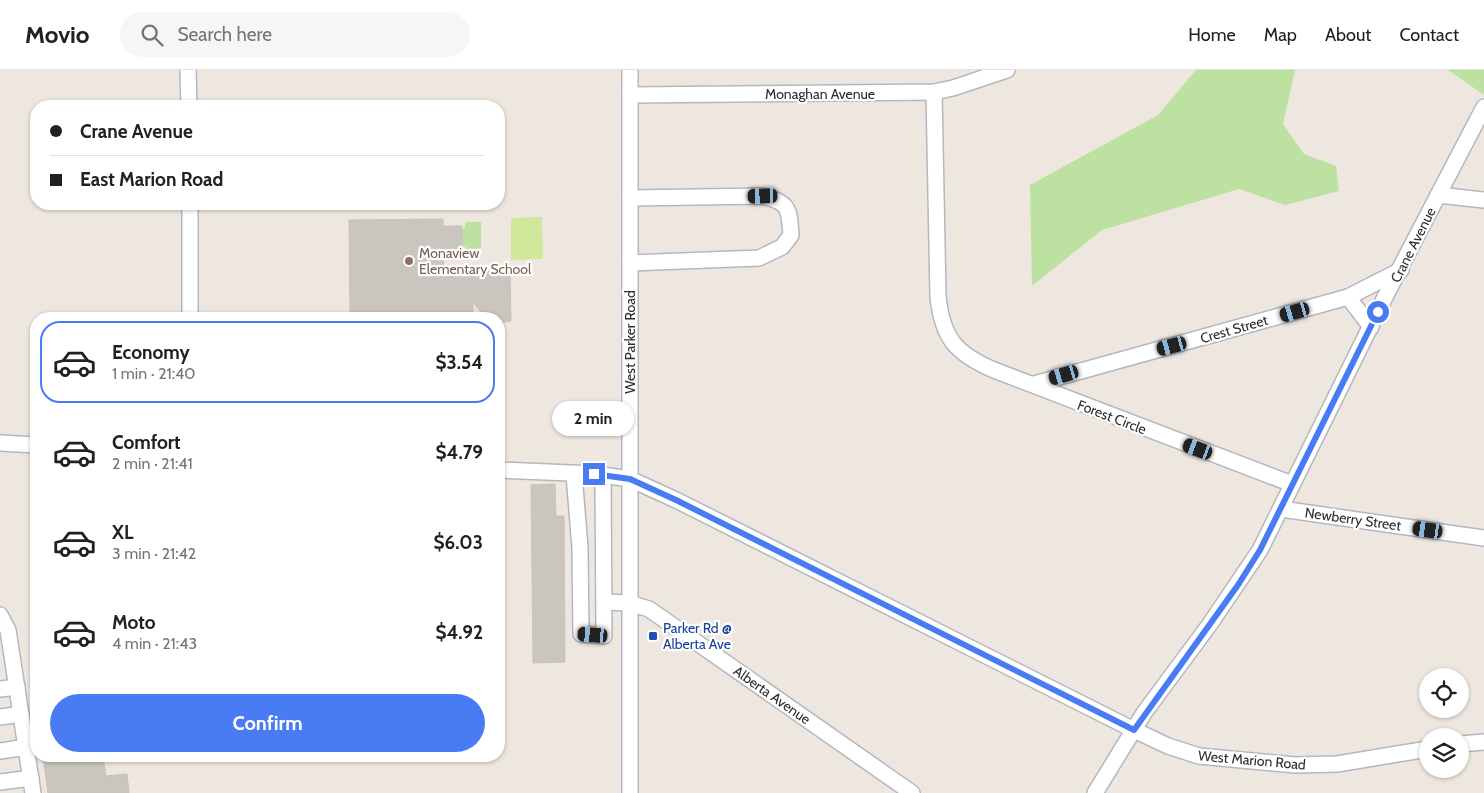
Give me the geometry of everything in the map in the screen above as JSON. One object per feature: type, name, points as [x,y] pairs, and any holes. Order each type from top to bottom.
[{"type":"street","points":[[188,70],[189,100]]},
{"type":"street","name":"West Parker Road","points":[[630,70],[630,793]]},
{"type":"street","name":"Monaghan Avenue","points":[[630,95],[934,92],[953,88],[1007,70]]},
{"type":"street","name":"Forest Circle","points":[[934,92],[938,296],[943,325],[955,346],[966,356],[994,370],[1292,484]]},
{"type":"street","name":"Crane Avenue","points":[[1095,793],[1134,730],[1238,585],[1260,550],[1371,327],[1484,107]]},
{"type":"street","points":[[1438,195],[1484,200]]},
{"type":"street","points":[[630,198],[763,196],[781,200],[789,210],[791,235],[782,248],[759,258],[630,263]]},
{"type":"street","points":[[190,210],[190,312]]},
{"type":"street","name":"Crest Street","points":[[1034,384],[1348,298],[1401,270]]},
{"type":"street","points":[[1348,298],[1371,327]]},
{"type":"street","points":[[0,443],[30,444]]},
{"type":"street","name":"West Marion Road","points":[[505,470],[603,475],[630,479],[685,504],[1134,730],[1168,746],[1199,756],[1295,765],[1337,764],[1419,750]]},
{"type":"street","points":[[574,474],[578,518],[581,634],[604,636],[605,555],[603,475]]},
{"type":"street","name":"Newberry Street","points":[[1281,509],[1484,538]]},
{"type":"street","points":[[578,518],[604,530]]},
{"type":"street","points":[[605,555],[629,555]]},
{"type":"street","name":"Alberta Avenue","points":[[605,602],[629,603],[649,609],[912,793]]},
{"type":"street","points":[[0,615],[8,630],[6,656],[17,687],[33,793]]},
{"type":"street","points":[[0,689],[17,687]]},
{"type":"street","points":[[0,717],[22,714]]},
{"type":"street","points":[[1469,743],[1484,742]]},
{"type":"street","points":[[0,751],[26,747]]},
{"type":"street","points":[[0,782],[31,778]]},
{"type":"green space","points":[[1196,70],[1295,70],[1283,124],[1304,154],[1336,166],[1339,191],[1285,205],[1239,189],[1102,230],[1032,286],[1030,185],[1158,115]]},
{"type":"green space","points":[[1448,70],[1484,70],[1484,95]]},
{"type":"green space","points":[[542,217],[543,259],[511,260],[511,218]]},
{"type":"green space","points":[[465,222],[481,222],[481,253],[466,253],[466,247],[462,247],[462,229],[465,228]]},
{"type":"building","points":[[443,219],[443,226],[462,226],[462,249],[443,249],[444,272],[510,271],[511,321],[505,322],[505,312],[481,312],[473,302],[473,312],[350,312],[349,220]]},
{"type":"building","points":[[555,484],[556,516],[564,516],[565,662],[533,663],[531,485]]},
{"type":"building","points":[[44,762],[104,762],[106,776],[127,774],[129,793],[48,793]]},
{"type":"place","name":"Monaview Elementary School","points":[[409,261]]},
{"type":"place","name":"Parker Rd @ Alberta Ave","points":[[653,636]]},
{"type":"route","points":[[594,474],[630,479],[676,500],[1134,730],[1238,585],[1260,550],[1378,312]]}]
